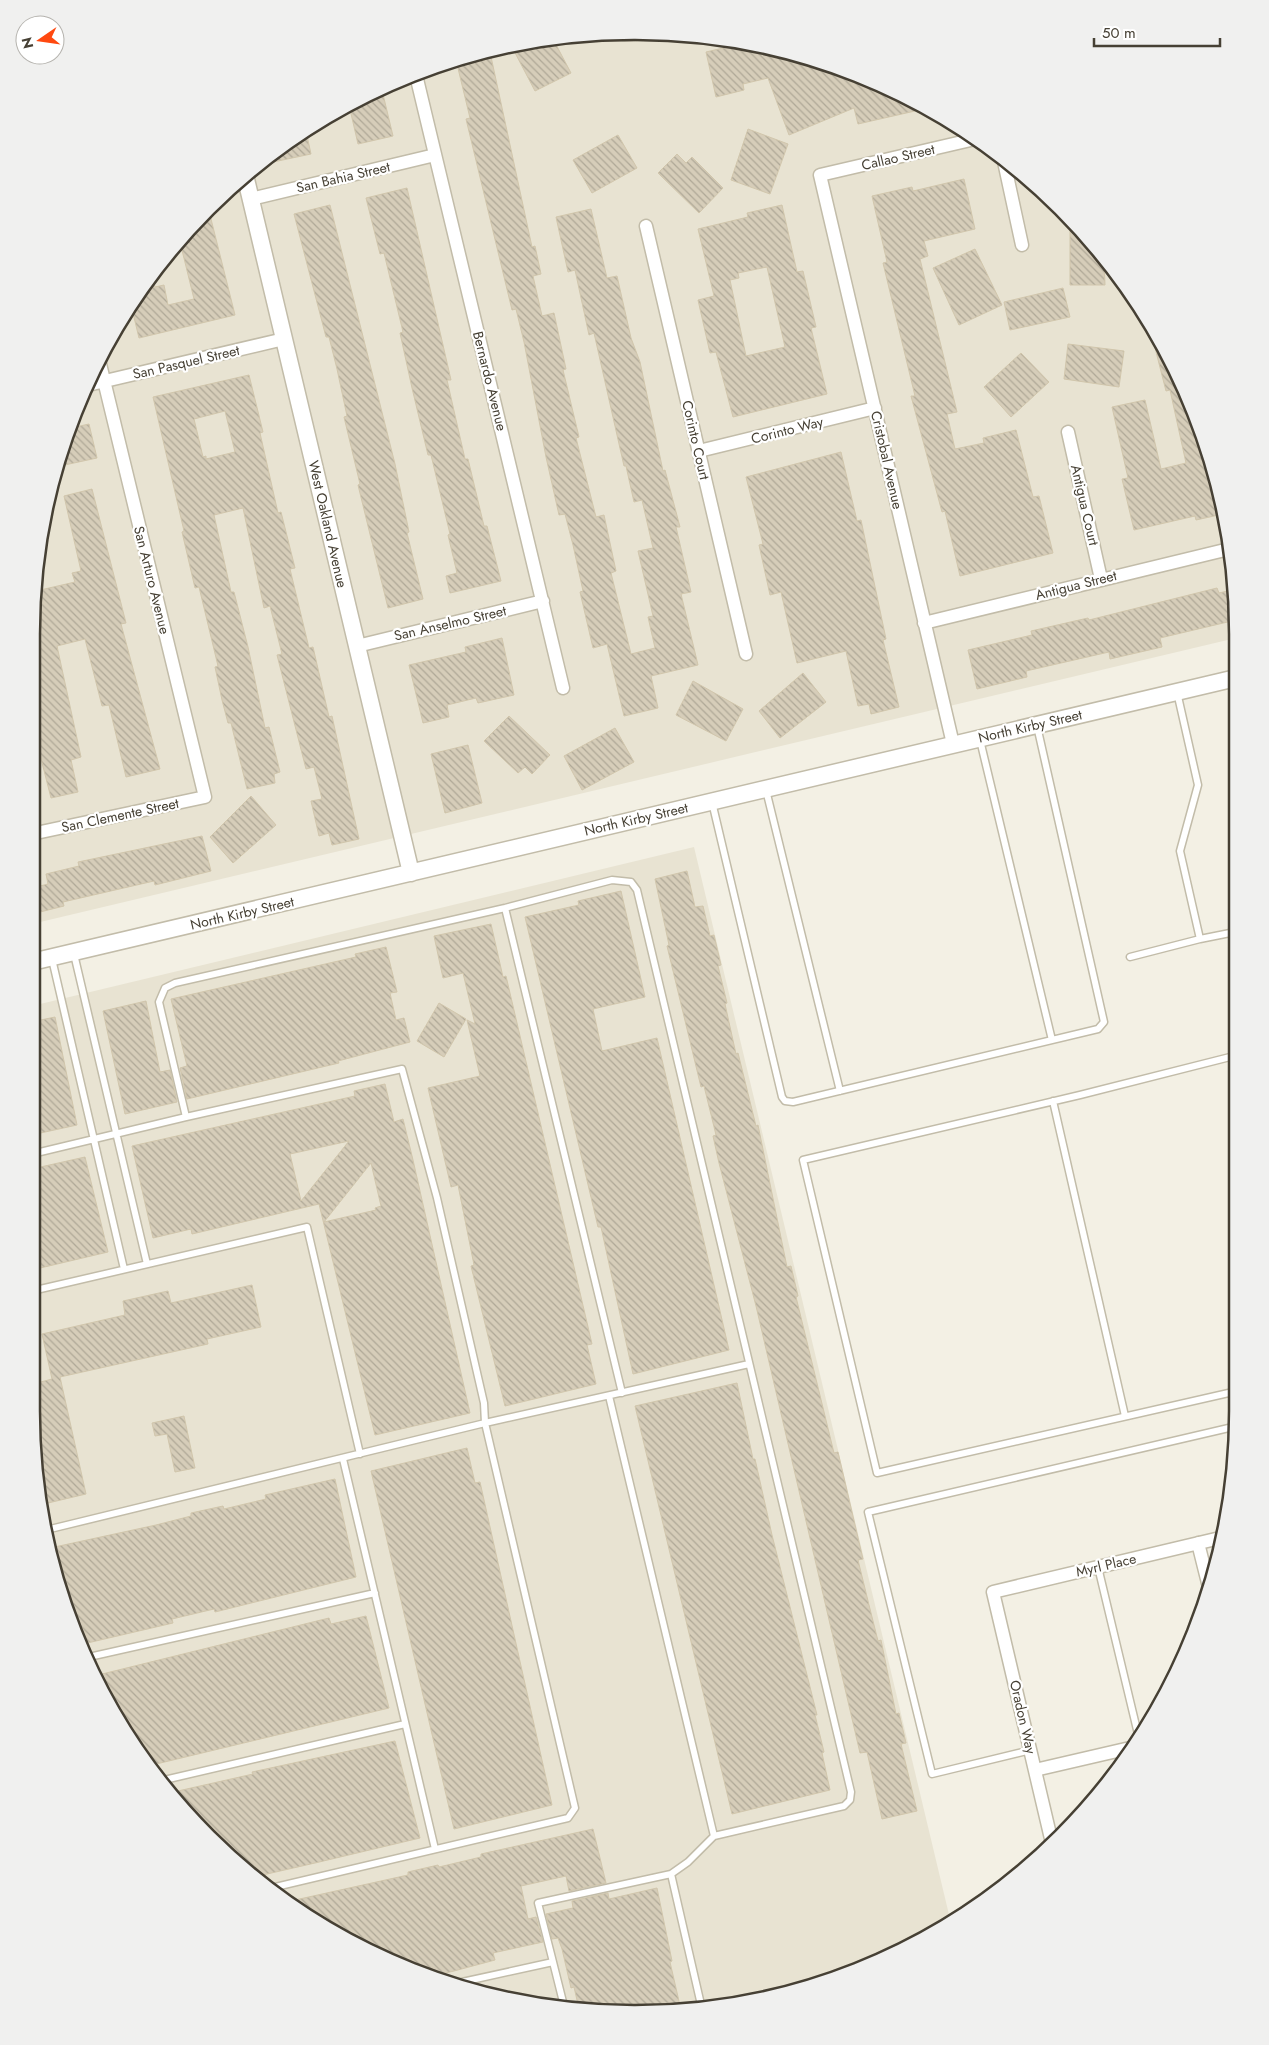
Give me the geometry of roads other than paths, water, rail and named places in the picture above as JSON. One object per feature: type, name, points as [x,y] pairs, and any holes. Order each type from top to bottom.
[{"type":"street","name":"Bernardo Avenue","points":[[418,81],[563,688]]},
{"type":"street","name":"Callao Street","points":[[820,175],[966,141]]},
{"type":"street","name":"San Bahia Street","points":[[251,199],[435,155]]},
{"type":"street","points":[[1006,171],[1022,245]]},
{"type":"street","name":"Cristobal Avenue","points":[[820,175],[953,744]]},
{"type":"street","name":"West Oakland Avenue","points":[[247,184],[411,873]]},
{"type":"street","name":"Corinto Court","points":[[646,226],[746,654]]},
{"type":"street","name":"San Pasquel Street","points":[[96,383],[284,339]]},
{"type":"street","name":"San Arturo Avenue","points":[[102,371],[205,797]]},
{"type":"street","name":"Corinto Way","points":[[699,451],[875,408]]},
{"type":"street","name":"Antigua Court","points":[[1068,432],[1101,579]]},
{"type":"street","name":"Antigua Street","points":[[924,623],[1223,550]]},
{"type":"street","name":"San Anselmo Street","points":[[357,646],[542,602]]},
{"type":"street","name":"North Kirby Street","points":[[44,959],[1229,680]]},
{"type":"street","name":"San Clemente Street","points":[[40,832],[205,797]]},
{"type":"street","name":"Myrl Place","points":[[993,1592],[1215,1539]]},
{"type":"street","points":[[1198,1543],[1206,1574]]},
{"type":"street","name":"Oradon Way","points":[[993,1592],[1050,1835]]},
{"type":"street","points":[[1035,1770],[1123,1750]]},
{"type":"lane","points":[[1177,691],[1198,784],[1180,851],[1200,940]]},
{"type":"lane","points":[[712,801],[782,1097],[785,1101],[793,1102],[840,1091],[1098,1029],[1104,1022],[1036,724]]},
{"type":"lane","points":[[980,738],[1052,1040]]},
{"type":"lane","points":[[765,789],[840,1091]]},
{"type":"lane","points":[[186,1117],[159,1002],[165,988],[175,983],[505,908],[612,880],[631,882],[637,890],[851,1792],[850,1800],[844,1806],[714,1836],[688,1862],[671,1874],[538,1903],[563,2001]]},
{"type":"lane","points":[[505,908],[622,1393]]},
{"type":"lane","points":[[1130,957],[1229,933]]},
{"type":"lane","points":[[74,953],[147,1264]]},
{"type":"lane","points":[[44,959],[94,1140],[124,1269]]},
{"type":"lane","points":[[1229,1057],[803,1160],[877,1473],[1229,1393]]},
{"type":"lane","points":[[40,1153],[186,1117],[402,1070],[441,1217],[484,1403],[485,1423],[575,1808],[568,1818],[279,1886]]},
{"type":"lane","points":[[1052,1101],[1125,1416]]},
{"type":"lane","points":[[40,1289],[308,1227],[360,1454]]},
{"type":"lane","points":[[52,1529],[485,1423],[749,1364]]},
{"type":"lane","points":[[609,1396],[714,1836]]},
{"type":"lane","points":[[1030,1750],[932,1774],[868,1512],[1229,1428]]},
{"type":"lane","points":[[343,1459],[435,1849]]},
{"type":"lane","points":[[1098,1567],[1137,1728]]},
{"type":"lane","points":[[93,1656],[374,1593]]},
{"type":"lane","points":[[169,1779],[405,1724]]},
{"type":"lane","points":[[671,1874],[700,2001]]},
{"type":"lane","points":[[468,1981],[553,1962]]}]
